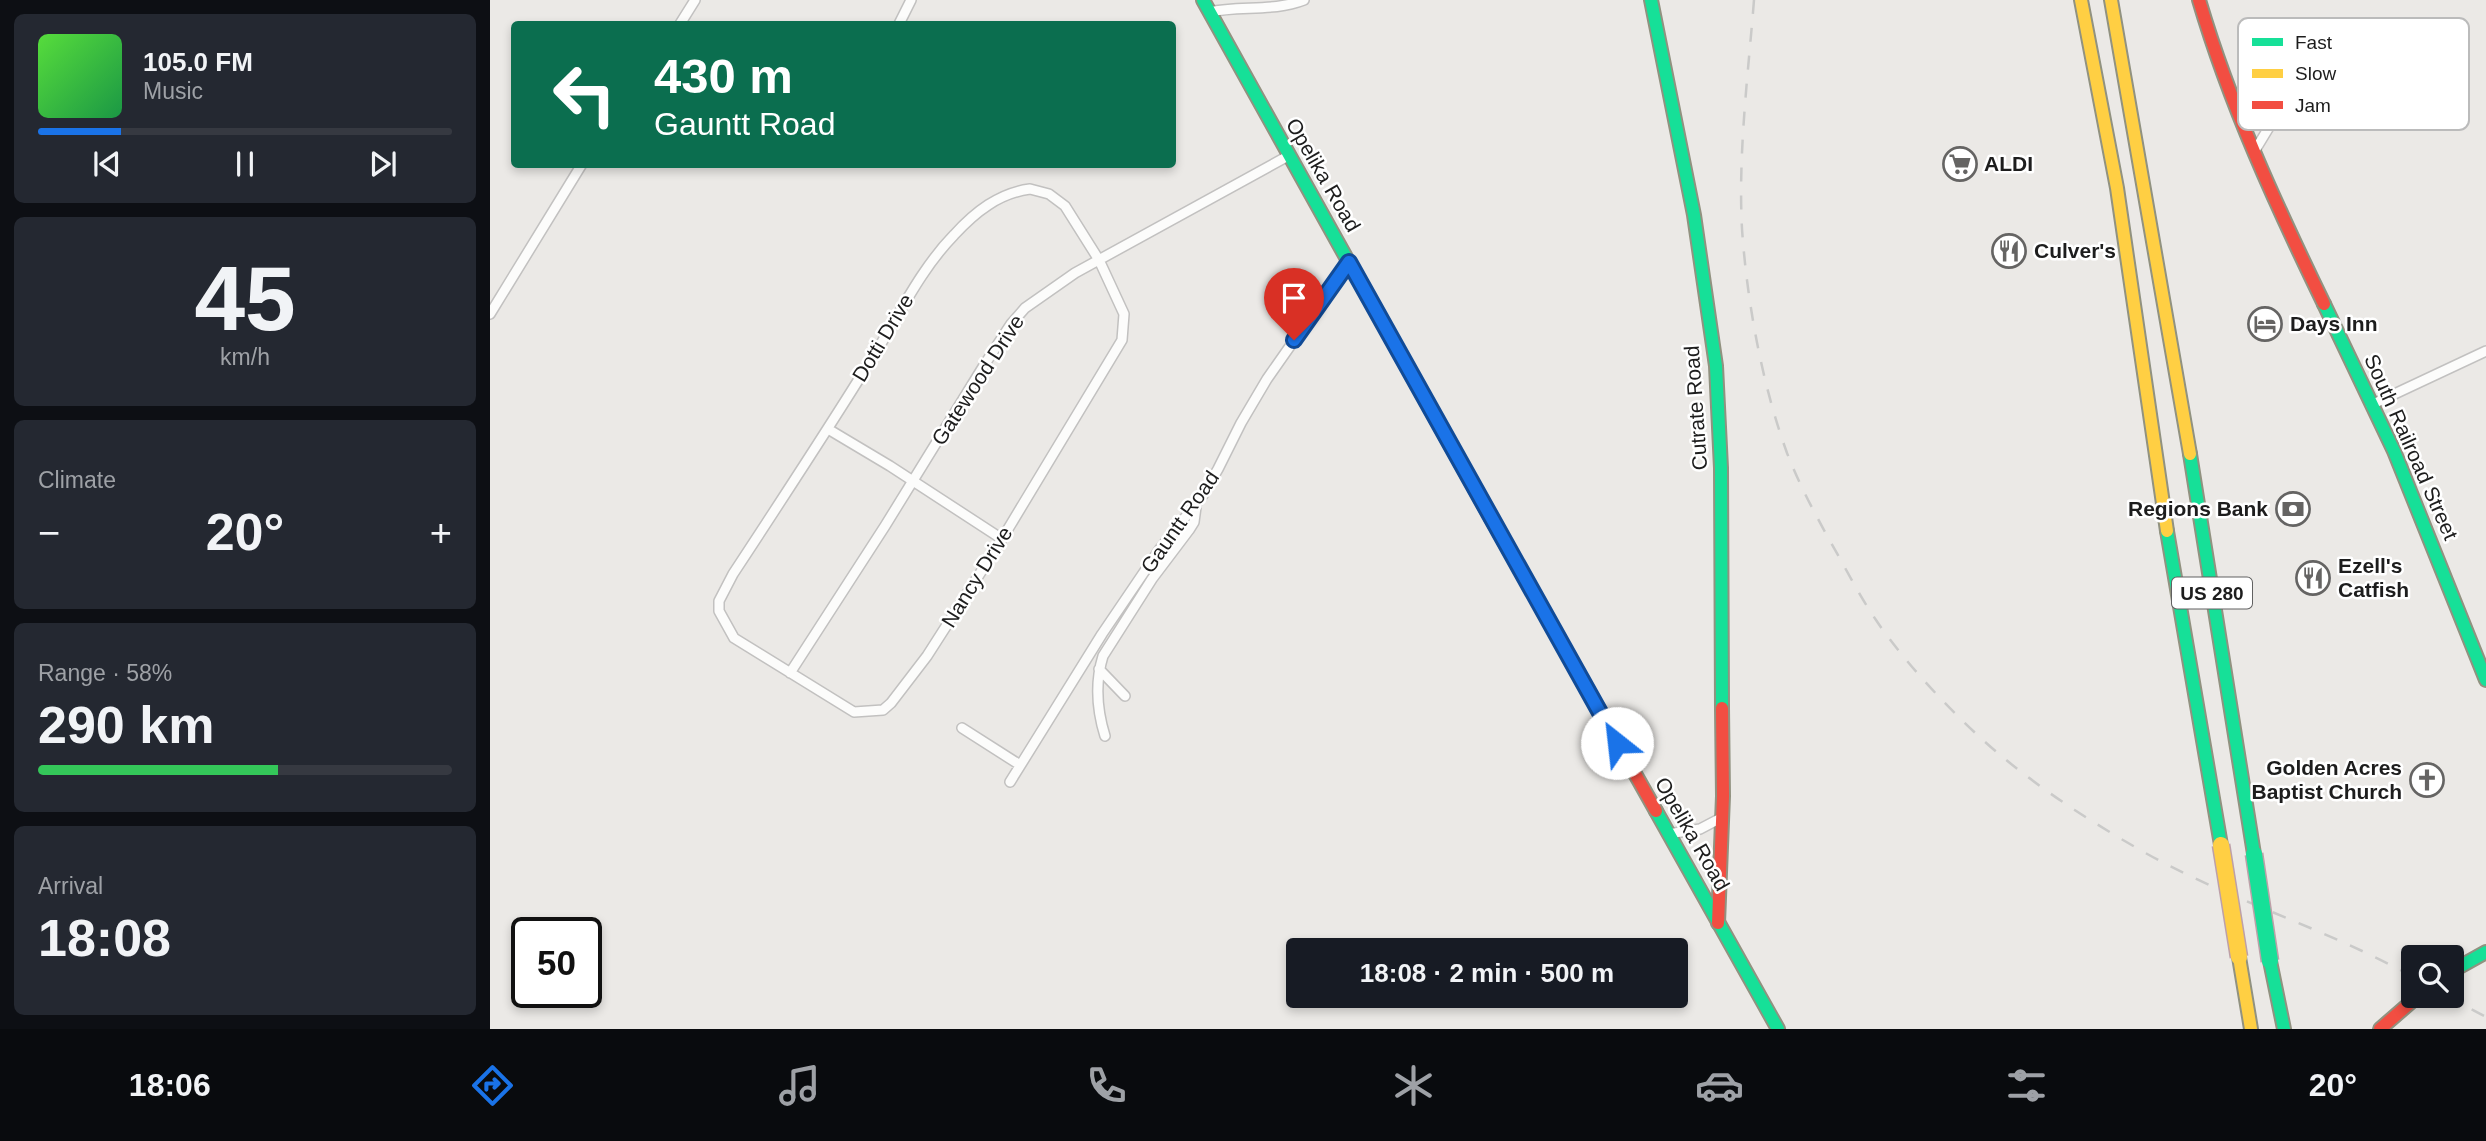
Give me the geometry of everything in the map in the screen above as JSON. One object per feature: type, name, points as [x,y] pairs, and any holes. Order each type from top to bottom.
[{"type":"main road","name":"Cutrate Road","points":[[1651,0],[1694,215],[1716,366],[1721,482],[1723,796],[1722,883],[1718,923]]},
{"type":"main road","name":"US 280","points":[[2081,0],[2118,188],[2161,493],[2251,1029]]},
{"type":"main road","name":"US 280","points":[[2111,0],[2202,523],[2270,961],[2284,1029]]},
{"type":"main road","name":"South Railroad Street","points":[[2199,0],[2213,47],[2238,111]]},
{"type":"main road","name":"Opelika Road","points":[[1214,5],[1288,156],[1778,1029]]},
{"type":"main road","name":"South Railroad Street","points":[[2245,130],[2394,451],[2485,674]]},
{"type":"main road","points":[[2464,964],[2486,952]]},
{"type":"main road","points":[[2380,1029],[2404,1008]]},
{"type":"street","points":[[682,21],[695,0]]},
{"type":"street","points":[[900,21],[911,0]]},
{"type":"street","points":[[1214,5],[1264,8],[1304,0]]},
{"type":"street","points":[[2254,152],[2267,130]]},
{"type":"street","name":"Gatewood Drive","points":[[790,673],[1018,316],[1049,289],[1288,156]]},
{"type":"street","points":[[490,314],[580,168]]},
{"type":"street","name":"Dotti Drive","points":[[719,611],[719,601],[733,573],[828,429],[923,273],[954,234],[993,201],[1010,192],[1030,190],[1049,194],[1065,206],[1099,260]]},
{"type":"street","name":"Nancy Drive","points":[[719,611],[734,638],[853,712],[883,710],[891,703],[927,656],[1002,539],[1122,340],[1125,314],[1099,260]]},
{"type":"street","name":"Gauntt Road","points":[[1010,782],[1102,634],[1159,550],[1196,505],[1267,379],[1349,262]]},
{"type":"street","points":[[2371,405],[2486,351]]},
{"type":"street","points":[[828,429],[1002,539]]},
{"type":"street","points":[[1105,736],[1098,706],[1099,669],[1104,656],[1131,610],[1194,522],[1196,505]]},
{"type":"street","points":[[1099,669],[1125,696]]},
{"type":"street","points":[[962,728],[1020,765]]},
{"type":"street","points":[[1668,834],[1700,829],[1721,818]]},
{"type":"railway","points":[[1754,0],[1744,114],[1741,200],[1744,257],[1757,342],[1778,427],[1792,464],[1824,530],[1876,620],[1919,675],[1971,729],[2020,771],[2068,806],[2118,837],[2203,882],[2345,943],[2401,971]]},
{"type":"railway","points":[[2464,1005],[2486,1017]]},
{"type":"traffic: fast","points":[[1203,0],[1491,518]]},
{"type":"traffic: fast","points":[[1651,0],[1694,215],[1716,366],[1721,468],[1722,708]]},
{"type":"traffic: fast","points":[[2324,304],[2394,451],[2486,680]]},
{"type":"traffic: fast","points":[[2190,454],[2254,854]]},
{"type":"traffic: fast","points":[[2167,531],[2221,845]]},
{"type":"traffic: fast","points":[[1656,811],[1778,1029]]},
{"type":"traffic: fast","points":[[2254,854],[2270,961]]},
{"type":"traffic: fast","points":[[2464,964],[2486,952]]},
{"type":"traffic: fast","points":[[2270,961],[2284,1029]]},
{"type":"traffic: slow","points":[[2081,0],[2117,188],[2167,531]]},
{"type":"traffic: slow","points":[[2111,0],[2190,454]]},
{"type":"traffic: slow","points":[[2221,845],[2239,957]]},
{"type":"traffic: slow","points":[[2239,957],[2251,1029]]},
{"type":"traffic: jam","points":[[2199,0],[2238,111]]},
{"type":"traffic: jam","points":[[2246,130],[2324,304]]},
{"type":"traffic: jam","points":[[1491,518],[1656,811]]},
{"type":"traffic: jam","points":[[1718,923],[1723,796],[1722,708]]},
{"type":"traffic: jam","points":[[2380,1029],[2404,1008]]},
{"type":"place","name":"ALDI","points":[[1960,164]]},
{"type":"place","name":"Culver's","points":[[2009,251]]},
{"type":"place","name":"Days Inn","points":[[2265,324]]},
{"type":"place","name":"Regions Bank","points":[[2293,509]]},
{"type":"place","name":"Ezell's Catfish","points":[[2313,578]]},
{"type":"place","name":"Golden Acres Baptist Church","points":[[2427,780]]},
{"type":"route","points":[[1294,340],[1349,262],[1617,743]]}]
